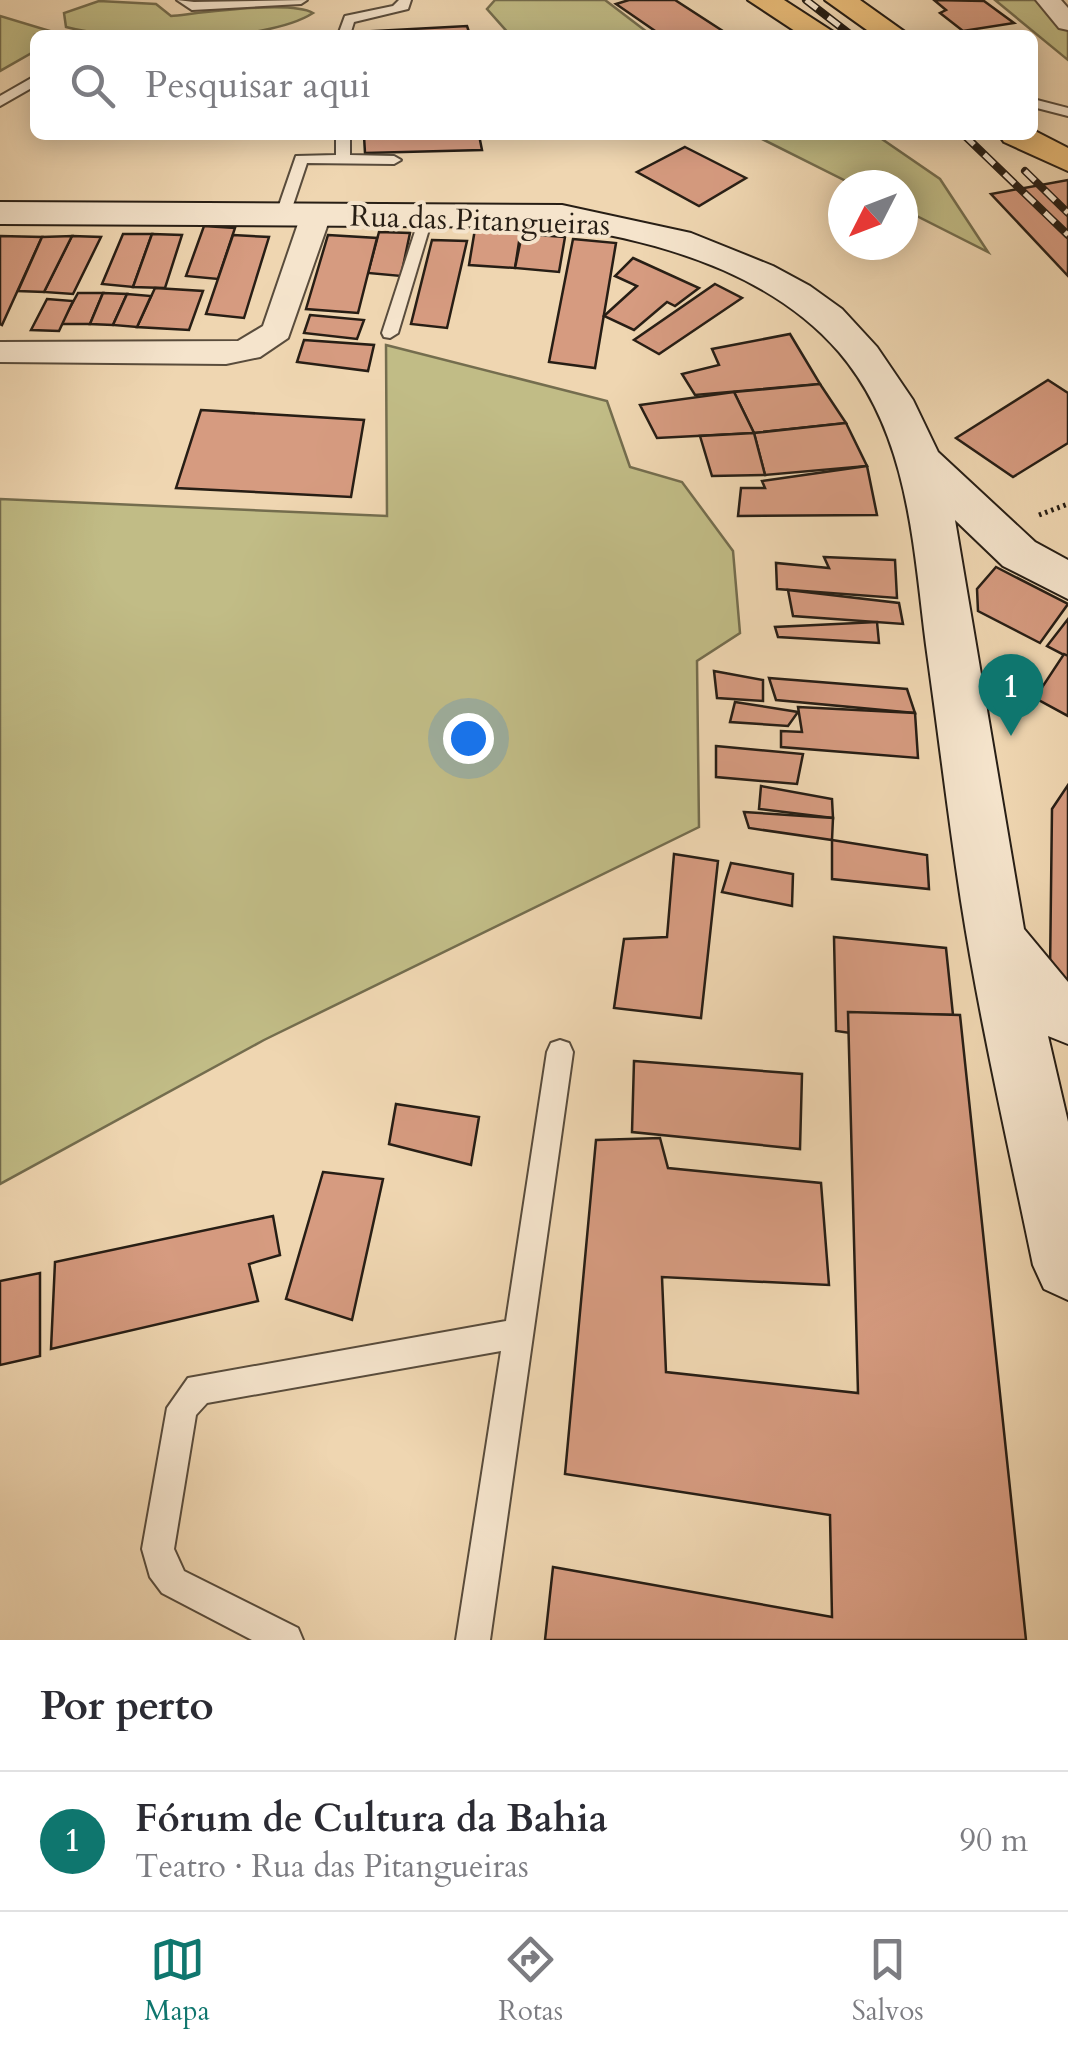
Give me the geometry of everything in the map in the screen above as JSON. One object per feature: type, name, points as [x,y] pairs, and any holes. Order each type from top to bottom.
[{"type":"highway","points":[[763,0],[814,30]]},
{"type":"highway","points":[[840,0],[886,30]]},
{"type":"highway","points":[[1038,113],[1068,128]]},
{"type":"highway","points":[[1026,140],[1068,161]]},
{"type":"street","points":[[1048,0],[1068,23]]},
{"type":"street","name":"Rua das Pitangueiras","points":[[0,213],[562,216],[607,221],[646,229],[745,269],[826,315],[877,377],[919,460],[997,939],[1068,1265]]},
{"type":"street","points":[[2,352],[226,354],[248,350],[277,331],[300,215]]},
{"type":"street","name":"Rua das Pitangueiras","points":[[919,460],[1018,554]]},
{"type":"street","points":[[938,564],[960,552],[1018,554],[1068,580]]},
{"type":"street","points":[[997,939],[1044,1001],[1068,1016]]},
{"type":"lane","points":[[182,0],[192,6],[301,0]]},
{"type":"lane","points":[[345,30],[348,19],[396,9],[404,6],[405,0]]},
{"type":"lane","points":[[0,102],[30,83]]},
{"type":"lane","points":[[1038,104],[1068,112]]},
{"type":"lane","points":[[343,140],[343,159]]},
{"type":"lane","points":[[300,215],[301,159],[394,160]]},
{"type":"lane","points":[[390,334],[426,216]]},
{"type":"lane","points":[[473,1640],[560,1052]]},
{"type":"lane","points":[[286,1640],[173,1582],[161,1566],[158,1550],[182,1408],[190,1397],[198,1389],[518,1333]]},
{"type":"shaded area","points":[[495,0],[605,0],[644,30],[506,30],[487,9]]},
{"type":"shaded area","points":[[995,0],[1041,0],[1068,27],[1068,60],[1038,35],[1038,30],[1032,30]]},
{"type":"shaded area","points":[[99,1],[156,4],[171,16],[266,7],[313,13],[262,30],[80,30],[66,27],[64,13]]},
{"type":"shaded area","points":[[0,16],[46,30],[30,30],[30,54],[0,71]]},
{"type":"shaded area","points":[[764,140],[883,140],[940,179],[988,252],[918,217],[918,170],[828,172]]},
{"type":"shaded area","points":[[386,345],[607,401],[630,467],[682,482],[733,551],[740,633],[697,661],[699,827],[264,1040],[0,1184],[0,499],[387,516]]},
{"type":"building","points":[[629,0],[675,0],[721,30],[654,30],[616,4]]},
{"type":"building","points":[[934,0],[984,1],[1014,23],[962,30],[940,13],[946,10]]},
{"type":"building","points":[[467,26],[468,30],[393,30]]},
{"type":"building","points":[[364,140],[480,140],[482,150],[365,153]]},
{"type":"building","points":[[685,147],[746,178],[699,206],[637,172]]},
{"type":"building","points":[[1068,180],[1068,276],[991,194]]},
{"type":"building","points":[[204,226],[235,228],[218,279],[186,276]]},
{"type":"building","points":[[475,229],[521,229],[515,268],[469,265]]},
{"type":"building","points":[[379,232],[410,233],[401,276],[368,273]]},
{"type":"building","points":[[123,234],[152,234],[133,287],[102,284]]},
{"type":"building","points":[[152,234],[182,235],[165,288],[133,287]]},
{"type":"building","points":[[522,234],[565,237],[559,272],[515,268]]},
{"type":"building","points":[[233,235],[269,237],[244,318],[206,314]]},
{"type":"building","points":[[328,235],[377,238],[358,313],[306,309]]},
{"type":"building","points":[[0,236],[42,237],[2,325],[0,324]]},
{"type":"building","points":[[72,236],[101,237],[73,294],[44,292]]},
{"type":"building","points":[[72,236],[44,292],[18,291],[42,237]]},
{"type":"building","points":[[573,239],[616,243],[595,368],[549,362]]},
{"type":"building","points":[[432,240],[467,241],[447,328],[411,324]]},
{"type":"building","points":[[633,258],[699,288],[675,306],[667,302],[634,330],[604,316],[637,286],[615,276]]},
{"type":"building","points":[[715,284],[742,298],[659,354],[634,340]]},
{"type":"building","points":[[155,288],[203,291],[189,330],[137,327]]},
{"type":"building","points":[[78,293],[103,293],[90,324],[61,324]]},
{"type":"building","points":[[103,293],[127,294],[113,325],[90,324]]},
{"type":"building","points":[[127,294],[151,296],[137,327],[113,325]]},
{"type":"building","points":[[47,299],[73,301],[59,331],[31,330]]},
{"type":"building","points":[[310,315],[364,320],[357,339],[304,333]]},
{"type":"building","points":[[790,334],[820,384],[695,395],[682,374],[719,365],[712,349]]},
{"type":"building","points":[[304,340],[374,345],[368,371],[297,362]]},
{"type":"building","points":[[1048,380],[1068,393],[1068,443],[1013,477],[956,438]]},
{"type":"building","points":[[820,384],[846,423],[754,433],[734,392]]},
{"type":"building","points":[[734,392],[754,433],[657,438],[640,405]]},
{"type":"building","points":[[201,410],[364,420],[351,497],[176,488]]},
{"type":"building","points":[[846,423],[867,466],[765,475],[754,433]]},
{"type":"building","points":[[754,433],[765,475],[712,476],[700,436]]},
{"type":"building","points":[[867,466],[877,515],[738,516],[741,488],[765,488],[762,481]]},
{"type":"building","points":[[824,557],[895,560],[897,598],[777,589],[776,563],[829,568]]},
{"type":"building","points":[[996,567],[1068,604],[1040,643],[978,611],[977,589]]},
{"type":"building","points":[[788,590],[899,603],[903,624],[793,616]]},
{"type":"building","points":[[1068,619],[1068,657],[1047,646]]},
{"type":"building","points":[[877,622],[879,643],[778,637],[775,627]]},
{"type":"building","points":[[1064,654],[1068,656],[1068,716],[1035,698]]},
{"type":"building","points":[[714,671],[763,680],[763,701],[717,698]]},
{"type":"building","points":[[769,678],[907,689],[915,713],[776,700]]},
{"type":"building","points":[[735,702],[798,712],[788,726],[730,722]]},
{"type":"building","points":[[798,707],[915,713],[918,758],[781,747],[781,731],[802,732]]},
{"type":"building","points":[[716,746],[803,754],[797,784],[716,777]]},
{"type":"building","points":[[1068,785],[1068,986],[1050,972],[1052,809]]},
{"type":"building","points":[[761,786],[832,799],[833,818],[759,809]]},
{"type":"building","points":[[744,812],[833,818],[832,840],[749,828]]},
{"type":"building","points":[[832,840],[927,855],[929,889],[832,879]]},
{"type":"building","points":[[674,854],[718,861],[701,1018],[614,1008],[624,939],[667,937]]},
{"type":"building","points":[[731,863],[793,874],[792,906],[722,892]]},
{"type":"building","points":[[834,937],[946,948],[953,1015],[872,1013],[872,1036],[836,1031]]},
{"type":"building","points":[[848,1012],[960,1015],[1026,1640],[545,1640],[553,1567],[832,1617],[830,1515],[565,1474],[596,1140],[660,1138],[668,1168],[821,1183],[829,1285],[662,1277],[666,1372],[858,1393]]},
{"type":"building","points":[[634,1061],[802,1074],[800,1149],[632,1132]]},
{"type":"building","points":[[396,1104],[479,1117],[471,1165],[389,1144]]},
{"type":"building","points":[[323,1172],[383,1179],[352,1320],[286,1299]]},
{"type":"building","points":[[273,1216],[280,1255],[249,1264],[258,1301],[51,1349],[55,1262]]},
{"type":"building","points":[[40,1273],[40,1356],[0,1365],[0,1281]]},
{"type":"railway","points":[[806,0],[845,30]]},
{"type":"railway","points":[[969,140],[1068,235]]},
{"type":"railway","points":[[1025,171],[1068,213]]},
{"type":"place","name":"Fórum de Cultura da Bahia","points":[[1011,736]]}]
